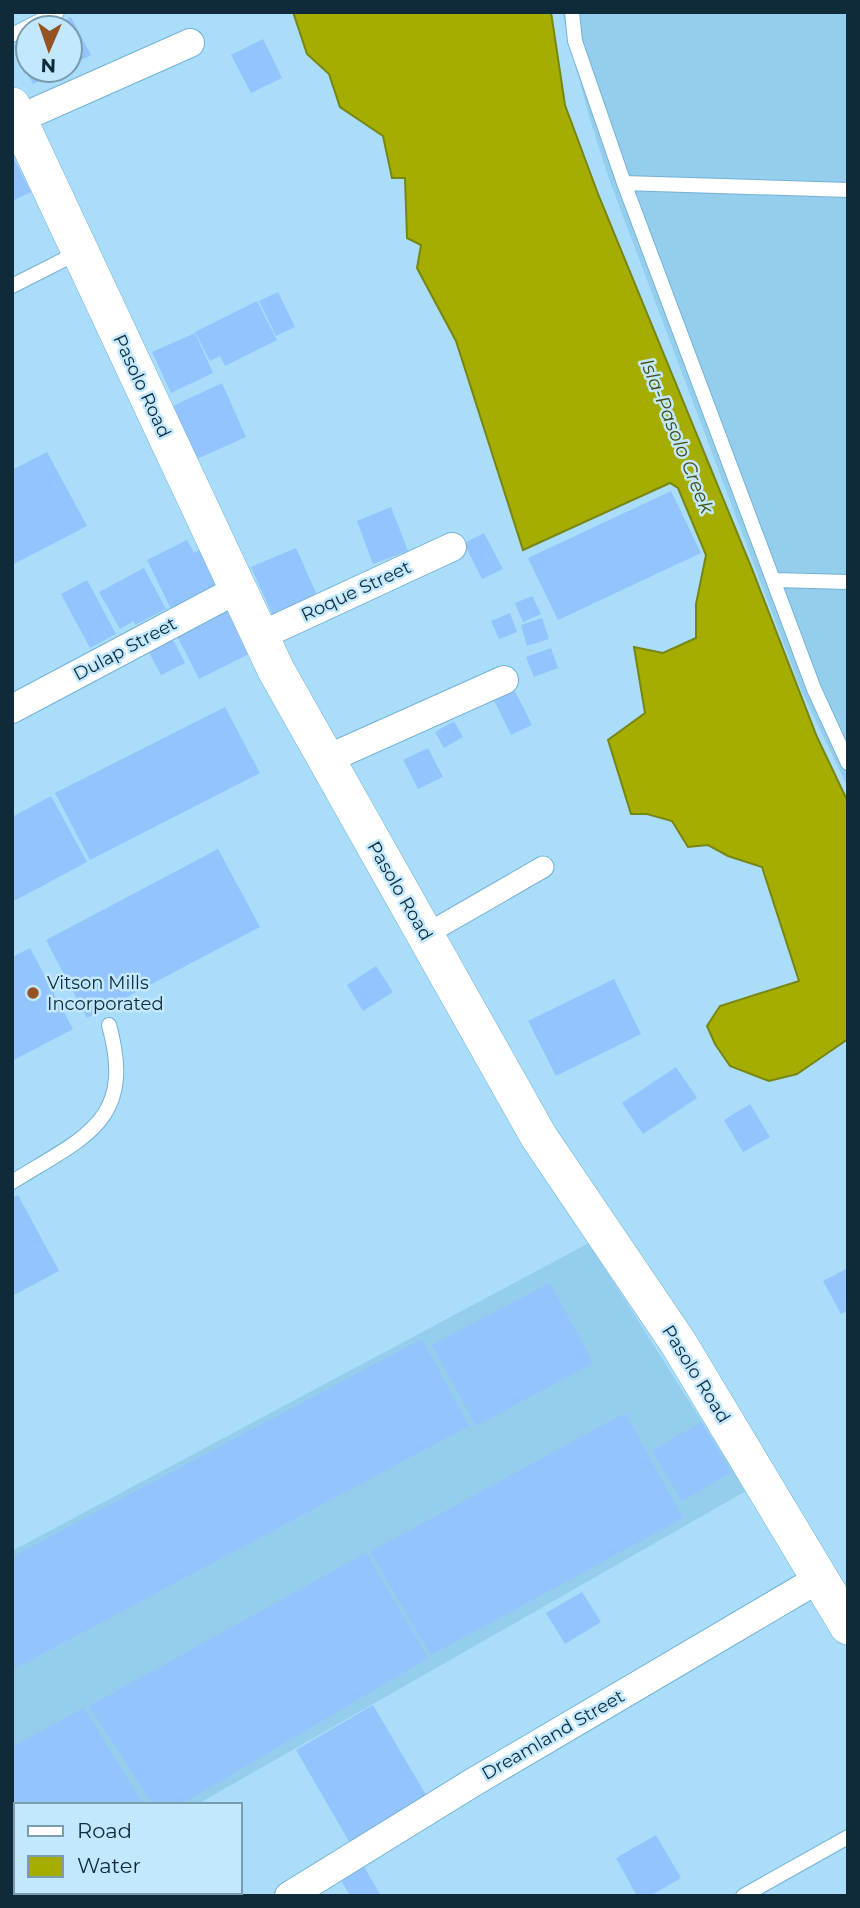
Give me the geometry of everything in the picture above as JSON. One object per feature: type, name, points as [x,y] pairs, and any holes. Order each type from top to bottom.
[{"type":"street","points":[[14,116],[190,43]]},
{"type":"street","name":"Pasolo Road","points":[[14,116],[276,670],[325,760],[539,1137],[679,1344],[848,1626]]},
{"type":"street","name":"Roque Street","points":[[260,636],[452,547]]},
{"type":"street","name":"Dulap Street","points":[[12,709],[238,589]]},
{"type":"street","points":[[325,760],[504,680]]},
{"type":"street","points":[[425,935],[543,867]]},
{"type":"street","name":"Dreamland Street","points":[[289,1896],[472,1783],[820,1578]]},
{"type":"lane","points":[[12,35],[57,12]]},
{"type":"lane","points":[[572,12],[575,41],[624,183],[814,689],[848,763]]},
{"type":"lane","points":[[624,183],[848,190]]},
{"type":"lane","points":[[12,286],[79,252]]},
{"type":"lane","points":[[775,580],[848,582]]},
{"type":"lane","points":[[12,1182],[85,1136],[106,1114],[116,1091],[117,1053],[109,1024]]},
{"type":"lane","points":[[743,1896],[848,1837]]},
{"type":"shaded area","points":[[562,12],[848,12],[848,788],[802,692],[609,179],[588,113]]},
{"type":"shaded area","points":[[589,1243],[746,1491],[200,1803],[14,1803],[14,1894],[43,1894],[40,1896],[12,1896],[12,1551]]},
{"type":"water","name":"Isla-Pasolo Creek","points":[[293,12],[551,12],[565,105],[598,194],[752,569],[817,737],[848,802],[848,1039],[797,1074],[769,1081],[730,1066],[707,1026],[720,1006],[799,981],[762,867],[728,856],[708,845],[688,847],[672,821],[647,814],[631,814],[608,740],[645,713],[634,647],[663,653],[696,638],[696,604],[706,555],[678,488],[670,483],[523,550],[456,341],[417,268],[421,245],[407,238],[405,178],[392,178],[383,136],[340,107],[329,74],[307,54]]},
{"type":"building","points":[[263,39],[282,78],[251,93],[231,55]]},
{"type":"building","points":[[84,42],[91,55],[84,59]]},
{"type":"building","points":[[12,155],[31,192],[12,201]]},
{"type":"building","points":[[278,292],[295,327],[276,336],[259,301]]},
{"type":"building","points":[[257,301],[277,340],[225,366],[220,356],[210,361],[195,332]]},
{"type":"building","points":[[195,333],[213,373],[171,393],[152,352]]},
{"type":"building","points":[[222,383],[246,437],[197,459],[173,406]]},
{"type":"building","points":[[47,452],[87,526],[12,565],[12,470]]},
{"type":"building","points":[[671,491],[701,553],[558,620],[528,558]]},
{"type":"building","points":[[391,507],[408,551],[373,564],[357,521]]},
{"type":"building","points":[[484,533],[503,569],[482,579],[464,543]]},
{"type":"building","points":[[187,540],[194,553],[206,547],[224,583],[171,609],[147,560]]},
{"type":"building","points":[[296,548],[317,595],[272,614],[251,567]]},
{"type":"building","points":[[144,568],[166,609],[135,625],[134,621],[120,629],[99,592]]},
{"type":"building","points":[[87,580],[116,634],[90,648],[61,594]]},
{"type":"building","points":[[532,596],[541,614],[523,622],[515,603]]},
{"type":"building","points":[[227,603],[253,652],[199,679],[174,630]]},
{"type":"building","points":[[510,613],[517,632],[499,639],[491,621]]},
{"type":"building","points":[[542,618],[549,639],[527,646],[521,625]]},
{"type":"building","points":[[169,632],[185,663],[161,675],[145,645]]},
{"type":"building","points":[[551,648],[558,668],[534,677],[526,657]]},
{"type":"building","points":[[511,683],[532,725],[511,735],[490,692]]},
{"type":"building","points":[[225,707],[260,773],[90,860],[55,793]]},
{"type":"building","points":[[454,721],[463,737],[444,748],[435,732]]},
{"type":"building","points":[[428,748],[443,777],[418,789],[403,760]]},
{"type":"building","points":[[51,796],[87,862],[12,902],[12,817]]},
{"type":"building","points":[[218,849],[260,927],[87,1018],[46,940]]},
{"type":"building","name":"Vitson Mills Incorporated","points":[[30,948],[73,1029],[12,1061],[12,957]]},
{"type":"building","points":[[376,966],[393,992],[363,1011],[347,985]]},
{"type":"building","points":[[614,979],[641,1034],[556,1076],[528,1021]]},
{"type":"building","points":[[676,1067],[697,1098],[643,1134],[622,1103]]},
{"type":"building","points":[[750,1104],[770,1137],[743,1152],[724,1120]]},
{"type":"building","points":[[18,1195],[59,1271],[12,1296],[12,1198]]},
{"type":"building","points":[[848,1268],[848,1310],[841,1314],[823,1281]]},
{"type":"building","points":[[550,1283],[593,1363],[476,1426],[432,1345]]},
{"type":"building","points":[[422,1339],[469,1426],[12,1670],[12,1557]]},
{"type":"building","points":[[625,1413],[683,1518],[431,1655],[370,1552]]},
{"type":"building","points":[[701,1422],[731,1472],[682,1501],[652,1451]]},
{"type":"building","points":[[366,1553],[428,1658],[183,1803],[152,1803],[89,1706]]},
{"type":"building","points":[[582,1592],[601,1622],[565,1644],[546,1613]]},
{"type":"building","points":[[373,1705],[432,1805],[354,1850],[296,1750]]},
{"type":"building","points":[[84,1708],[143,1803],[14,1803],[14,1894],[18,1894],[12,1896],[12,1747]]},
{"type":"building","points":[[656,1835],[681,1878],[650,1896],[637,1896],[616,1858]]},
{"type":"building","points":[[360,1860],[380,1894],[377,1896],[350,1896],[337,1873]]},
{"type":"place","name":"Vitson Mills Incorporated","points":[[33,993]]}]
